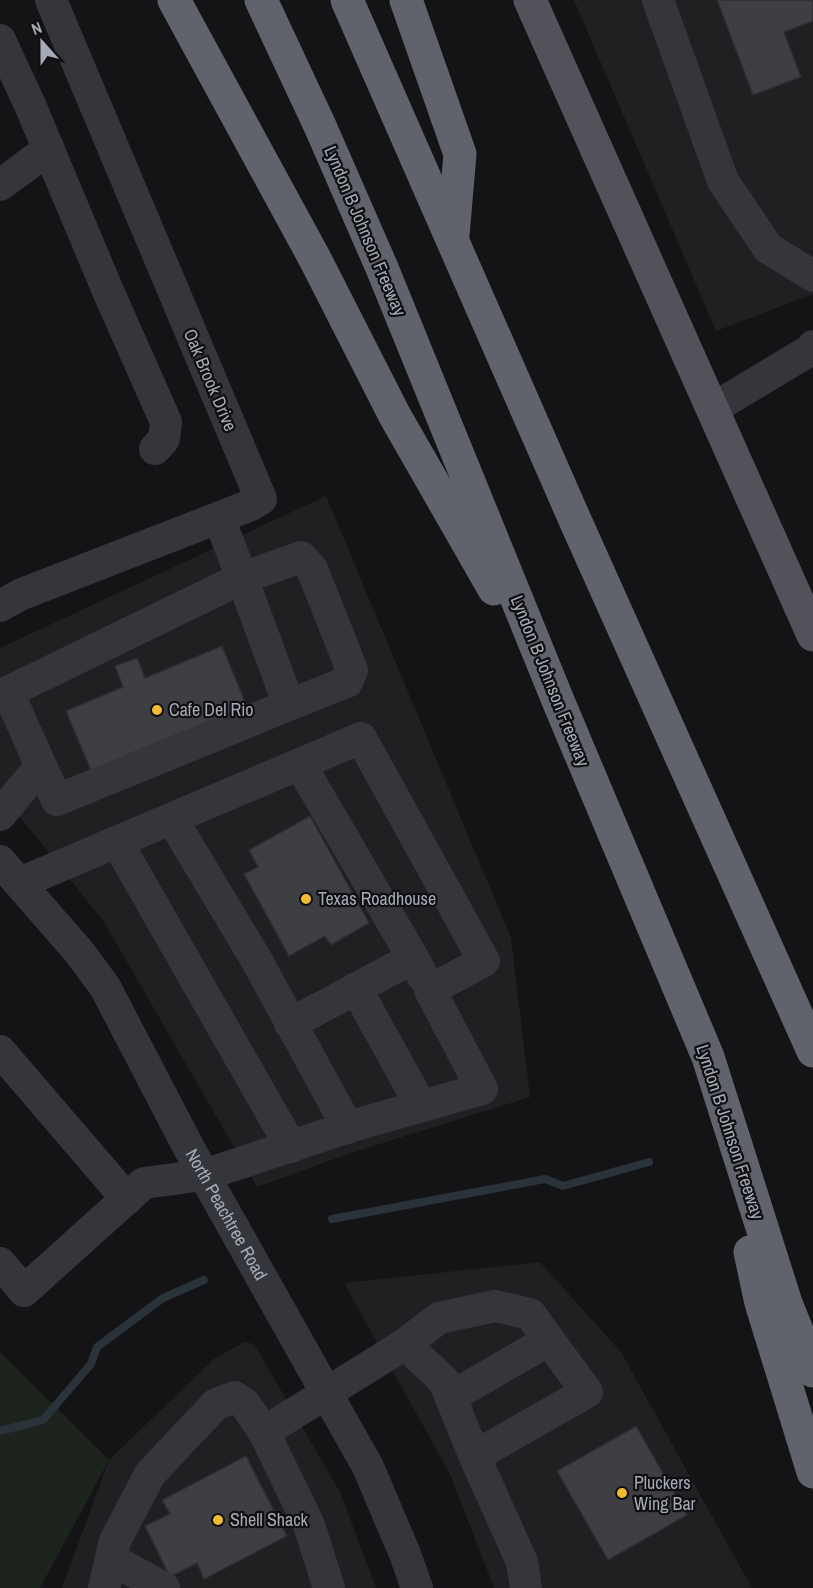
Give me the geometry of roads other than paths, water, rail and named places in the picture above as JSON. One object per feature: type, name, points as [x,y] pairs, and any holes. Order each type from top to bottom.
[{"type":"highway","points":[[174,0],[315,259],[395,416],[559,703]]},
{"type":"highway","name":"Lyndon B Johnson Freeway","points":[[261,0],[320,126],[382,268],[559,703],[708,1057],[786,1303],[813,1371]]},
{"type":"highway","points":[[347,0],[570,509],[813,1051]]},
{"type":"highway","points":[[406,0],[460,154],[453,239]]},
{"type":"highway","points":[[708,1057],[761,1303],[813,1473]]},
{"type":"main road","points":[[530,0],[813,635]]},
{"type":"street","name":"Oak Brook Drive","points":[[0,606],[22,594],[219,518],[261,499],[51,0]]},
{"type":"street","points":[[658,0],[723,181],[768,248],[813,276]]},
{"type":"street","points":[[0,40],[166,422],[164,439],[155,448]]},
{"type":"street","points":[[0,185],[49,149]]},
{"type":"street","points":[[712,409],[812,350],[813,346]]},
{"type":"street","points":[[219,518],[289,705]]},
{"type":"street","points":[[301,557],[312,569],[352,670],[348,682],[57,800],[8,692],[242,578],[301,557]]},
{"type":"street","points":[[10,872],[117,842],[361,738],[484,961],[430,990]]},
{"type":"street","points":[[0,1263],[24,1291],[144,1183],[204,1176],[348,1128],[482,1089],[413,958],[300,764]]},
{"type":"street","points":[[0,815],[41,766]]},
{"type":"street","points":[[172,819],[257,961],[348,1128]]},
{"type":"street","points":[[117,842],[291,1146]]},
{"type":"street","name":"North Peachtree Road","points":[[10,872],[80,953],[105,987],[204,1176],[368,1467],[417,1588]]},
{"type":"street","points":[[290,1024],[413,958]]},
{"type":"street","points":[[356,988],[421,1106]]},
{"type":"street","points":[[0,1051],[127,1198]]},
{"type":"street","points":[[264,1432],[405,1344],[439,1318],[495,1306],[530,1314],[587,1392],[475,1456]]},
{"type":"street","points":[[451,1397],[549,1340]]},
{"type":"street","points":[[405,1344],[444,1381],[522,1562],[526,1588]]},
{"type":"street","points":[[164,1588],[107,1574],[115,1541],[150,1474],[216,1404],[234,1397],[245,1404],[264,1432],[309,1525],[328,1588]]},
{"type":"waterway","points":[[332,1219],[545,1179],[563,1186],[649,1162]]},
{"type":"waterway","points":[[0,1431],[43,1420],[91,1364],[97,1347],[163,1298],[204,1280]]},
{"type":"place","name":"Cafe Del Rio","points":[[157,710]]},
{"type":"place","name":"Texas Roadhouse","points":[[306,899]]},
{"type":"place","name":"Pluckers Wing Bar","points":[[622,1493]]},
{"type":"place","name":"Shell Shack","points":[[218,1520]]}]
